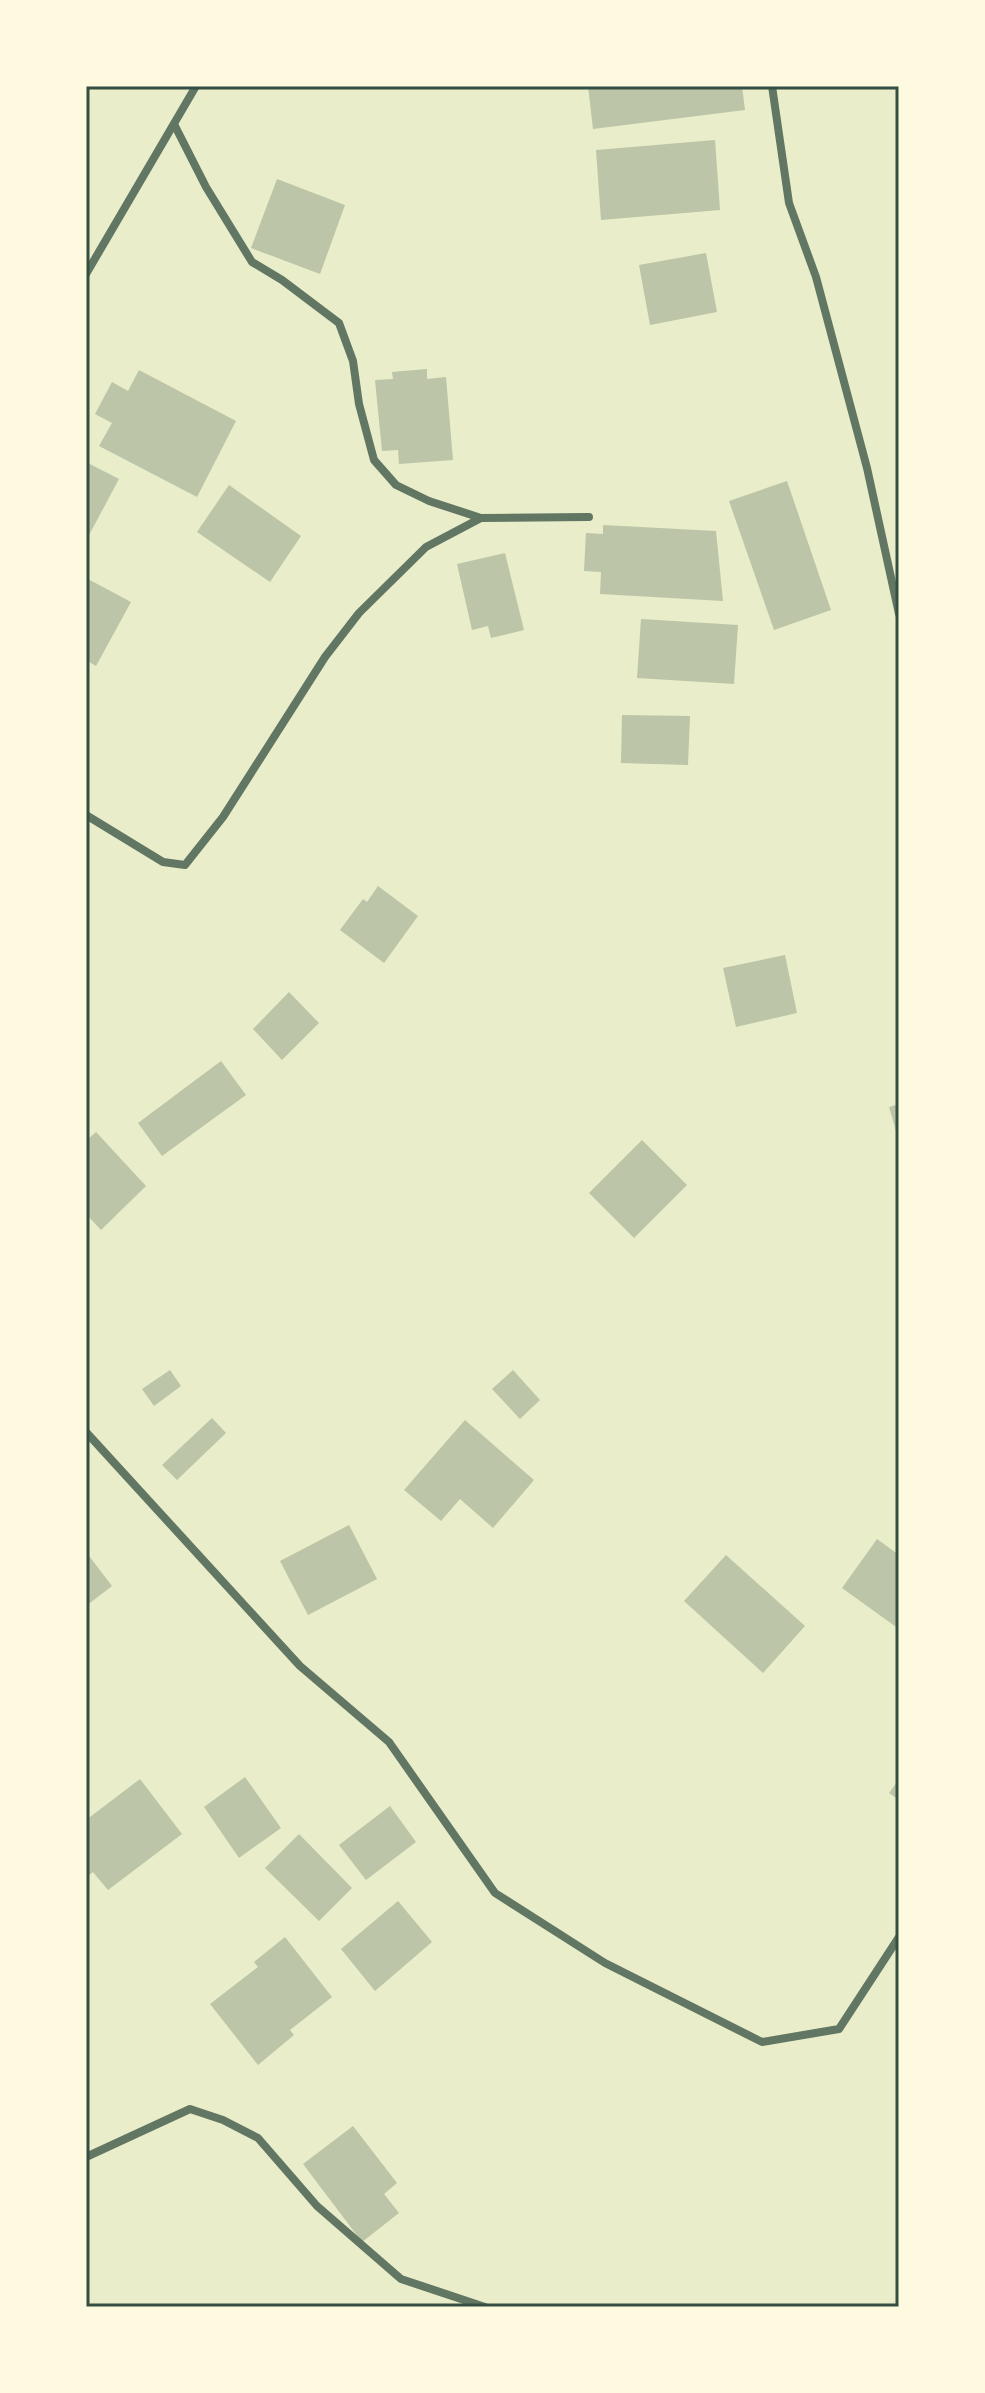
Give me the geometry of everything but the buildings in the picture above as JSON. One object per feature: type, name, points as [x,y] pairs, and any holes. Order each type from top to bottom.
[{"type":"street","points":[[86,274],[196,86]]},
{"type":"street","points":[[772,86],[789,203],[816,277],[867,468],[899,614]]},
{"type":"street","points":[[174,124],[206,187],[252,262],[282,280],[339,323],[353,361],[359,404],[374,460],[396,485],[429,501],[481,518],[589,517]]},
{"type":"street","points":[[86,815],[163,862],[185,865],[223,817],[325,657],[359,613],[426,547],[481,518]]},
{"type":"street","points":[[86,1432],[300,1666],[389,1742],[495,1893],[605,1963],[762,2042],[839,2029],[899,1937]]},
{"type":"street","points":[[86,2157],[190,2109],[223,2120],[258,2138],[317,2206],[401,2279],[485,2307]]}]
